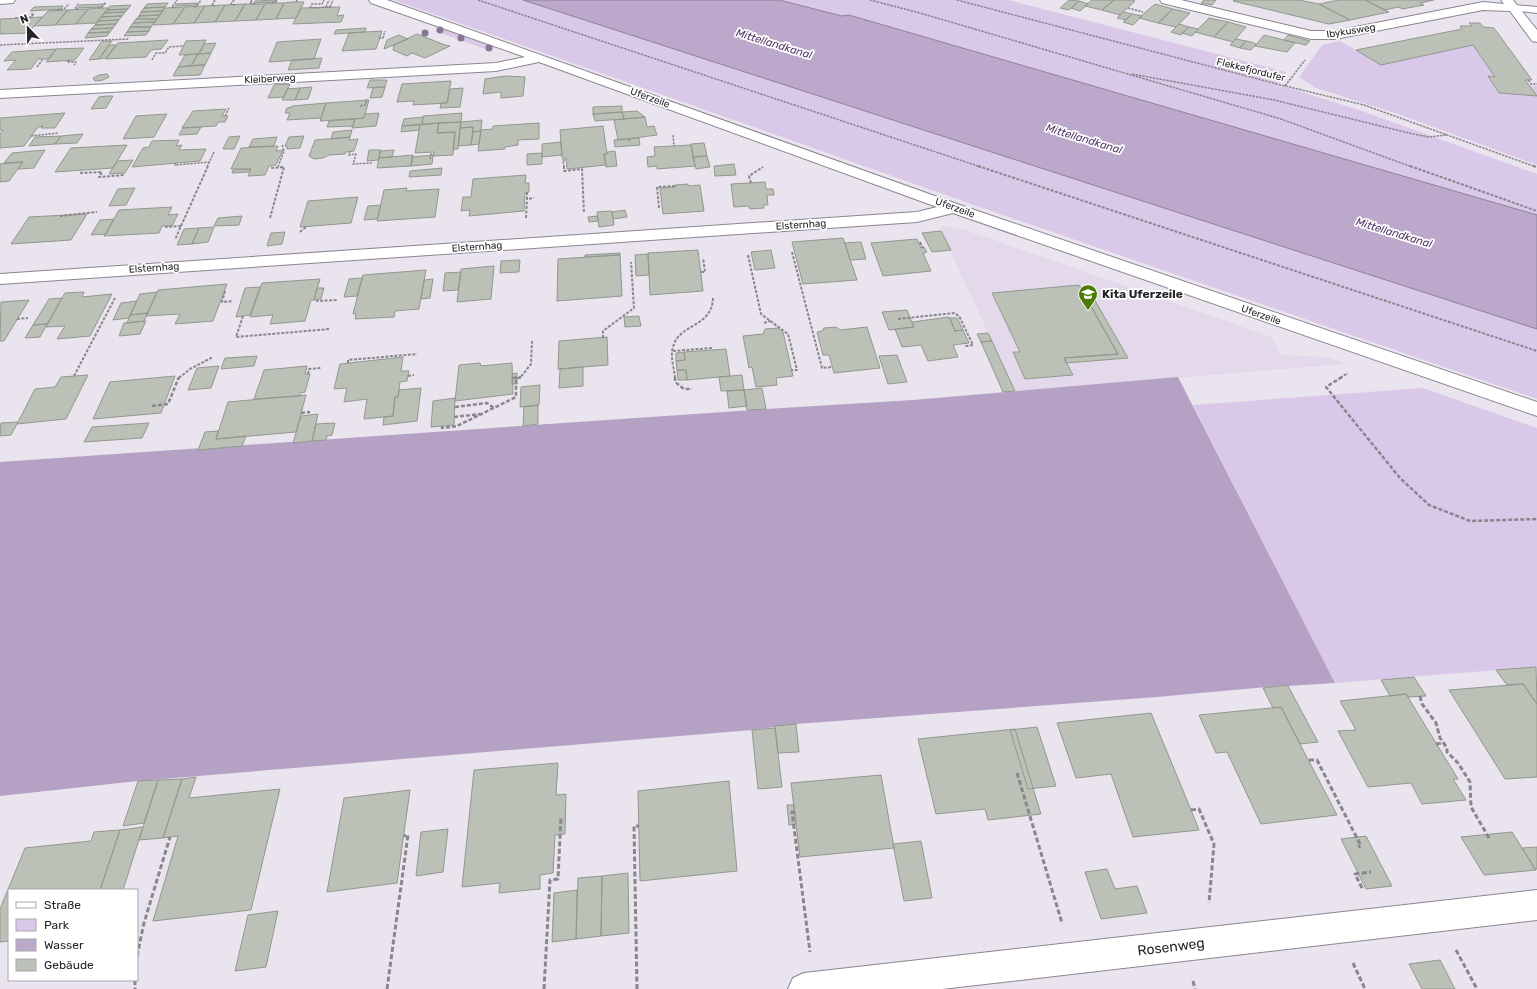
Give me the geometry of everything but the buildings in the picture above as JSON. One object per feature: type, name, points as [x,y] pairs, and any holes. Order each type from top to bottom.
[{"type":"street","points":[[0,0],[9,0]]},
{"type":"street","name":"Uferzeile","points":[[375,0],[954,208],[1537,409]]},
{"type":"street","name":"Ibykusweg","points":[[1166,0],[1311,35],[1335,35],[1483,6],[1511,4]]},
{"type":"street","points":[[1511,4],[1537,38]]},
{"type":"street","name":"Kleiberweg","points":[[0,94],[496,67],[540,58]]},
{"type":"street","name":"Elsternhag","points":[[0,279],[917,217],[954,208]]},
{"type":"street","name":"Rosenweg","points":[[804,989],[1537,905]]},
{"type":"lane","points":[[1511,4],[1537,10]]},
{"type":"path","points":[[175,8],[172,7],[177,0]]},
{"type":"path","points":[[194,7],[198,6],[201,0]]},
{"type":"path","points":[[215,0],[212,5],[215,6]]},
{"type":"path","points":[[234,0],[231,4],[235,5]]},
{"type":"path","points":[[252,0],[250,3],[255,4]]},
{"type":"path","points":[[272,3],[276,2],[277,0]]},
{"type":"path","points":[[324,0],[322,4],[312,4],[311,8],[330,7],[333,0]]},
{"type":"path","points":[[326,7],[329,0]]},
{"type":"path","points":[[478,0],[1537,350]]},
{"type":"path","points":[[870,0],[920,13],[1281,119],[1337,138],[1447,180],[1537,211]]},
{"type":"path","name":"Flekkefjordufer","points":[[957,0],[1364,106],[1537,167]]},
{"type":"path","points":[[98,8],[102,7],[106,2]]},
{"type":"path","points":[[78,9],[75,9],[79,3]]},
{"type":"path","points":[[57,10],[64,9],[69,4]]},
{"type":"path","points":[[1128,8],[1146,12]]},
{"type":"path","points":[[15,18],[32,17]]},
{"type":"path","points":[[379,38],[383,38],[386,29]]},
{"type":"path","points":[[113,39],[116,36]]},
{"type":"path","points":[[0,45],[129,39]]},
{"type":"path","points":[[156,53],[165,53],[169,47],[184,46]]},
{"type":"path","points":[[152,60],[157,50]]},
{"type":"path","points":[[1122,72],[1234,91],[1312,108],[1413,134],[1429,137],[1447,135]]},
{"type":"path","points":[[1528,80],[1531,84],[1537,84]]},
{"type":"path","points":[[360,106],[365,106],[366,100]]},
{"type":"path","points":[[31,136],[58,133]]},
{"type":"path","points":[[672,135],[674,146]]},
{"type":"path","points":[[278,168],[284,151],[282,144]]},
{"type":"path","points":[[350,151],[349,155],[356,154],[354,164],[372,163]]},
{"type":"path","points":[[172,245],[214,152]]},
{"type":"path","points":[[430,159],[431,154],[433,154]]},
{"type":"path","points":[[566,160],[563,160],[564,171],[582,169],[584,215]]},
{"type":"path","points":[[176,163],[175,165],[210,162]]},
{"type":"path","points":[[750,183],[749,176],[766,164]]},
{"type":"path","points":[[270,218],[284,167],[272,168],[273,166]]},
{"type":"path","points":[[82,170],[80,173],[102,172],[99,177],[125,175]]},
{"type":"path","points":[[659,210],[657,187],[676,186]]},
{"type":"path","points":[[527,192],[527,199],[534,198]]},
{"type":"path","points":[[60,216],[97,212]]},
{"type":"path","points":[[167,226],[166,227],[181,226]]},
{"type":"path","points":[[791,247],[822,368],[832,367]]},
{"type":"path","points":[[747,251],[761,314],[788,334],[797,370],[791,370]]},
{"type":"path","points":[[701,272],[705,272],[703,260]]},
{"type":"path","points":[[603,338],[603,331],[634,308],[631,262]]},
{"type":"path","points":[[224,291],[226,291],[222,302],[233,301]]},
{"type":"path","points":[[74,376],[116,296]]},
{"type":"path","points":[[692,389],[684,389],[675,382],[675,366],[672,346],[682,332],[707,316],[711,309],[713,298]]},
{"type":"path","points":[[318,300],[317,301],[338,300]]},
{"type":"path","points":[[898,319],[954,314],[959,316],[973,345],[966,346],[965,344]]},
{"type":"path","points":[[243,316],[236,337],[330,329]]},
{"type":"path","points":[[17,319],[28,318]]},
{"type":"path","points":[[764,323],[770,321]]},
{"type":"path","points":[[442,426],[442,428],[457,426],[516,397],[514,378],[520,378],[531,364],[532,341]]},
{"type":"path","points":[[672,351],[712,348]]},
{"type":"path","points":[[1371,353],[1357,368],[1326,387],[1400,478],[1429,505],[1470,521],[1537,520]]},
{"type":"path","points":[[348,363],[348,360],[417,354]]},
{"type":"path","points":[[152,406],[168,404],[179,377],[212,357]]},
{"type":"path","points":[[308,374],[309,369],[321,368]]},
{"type":"path","points":[[408,376],[414,375]]},
{"type":"path","points":[[455,407],[487,403],[494,408]]},
{"type":"path","points":[[301,413],[310,412]]},
{"type":"path","points":[[454,417],[482,414]]},
{"type":"path","points":[[1420,696],[1422,704],[1436,723],[1440,738],[1444,743],[1447,752],[1458,763],[1470,782],[1471,807],[1488,838]]},
{"type":"path","points":[[1436,744],[1444,743]]},
{"type":"path","points":[[1309,760],[1317,760],[1362,846],[1358,847]]},
{"type":"path","points":[[1017,773],[1062,924]]},
{"type":"path","points":[[1190,810],[1199,809],[1214,844],[1209,903]]},
{"type":"path","points":[[795,812],[792,812],[810,951]]},
{"type":"path","points":[[544,989],[550,880],[558,878],[561,816]]},
{"type":"path","points":[[637,989],[634,826],[638,826]]},
{"type":"path","points":[[388,989],[408,835],[404,836]]},
{"type":"path","points":[[138,951],[144,923],[170,837]]},
{"type":"path","points":[[1357,878],[1355,874],[1371,872]]},
{"type":"path","points":[[1452,943],[1477,989]]},
{"type":"path","points":[[1351,959],[1365,989]]},
{"type":"path","points":[[1192,978],[1195,989]]},
{"type":"shaded area","name":"Kita Uferzeile","points":[[942,226],[965,230],[1272,337],[1280,355],[1329,357],[1344,364],[1015,391],[941,231]]},
{"type":"shaded area","points":[[1178,377],[1335,683],[1287,685],[1157,697],[796,724],[752,730],[138,781],[0,796],[0,462],[913,400]]},
{"type":"green space","points":[[394,0],[523,0],[1537,329],[1537,399],[971,204]]},
{"type":"green space","points":[[779,0],[1008,0],[1286,72],[1286,79],[1283,82],[1276,84],[1359,110],[1537,174],[1537,215],[849,15],[842,16]]},
{"type":"green space","points":[[441,28],[495,47],[488,50],[435,31]]},
{"type":"green space","points":[[1340,41],[1381,64],[1473,45],[1495,77],[1489,77],[1499,93],[1536,96],[1528,85],[1537,86],[1537,165],[1398,114],[1316,88],[1299,77],[1322,45]]},
{"type":"green space","points":[[1423,388],[1537,428],[1537,667],[1335,683],[1193,405]]},
{"type":"water","name":"Mittellandkanal","points":[[523,0],[779,0],[842,16],[849,15],[1537,215],[1537,329]]},
{"type":"place","name":"Kita Uferzeile","points":[[1088,311]]}]
